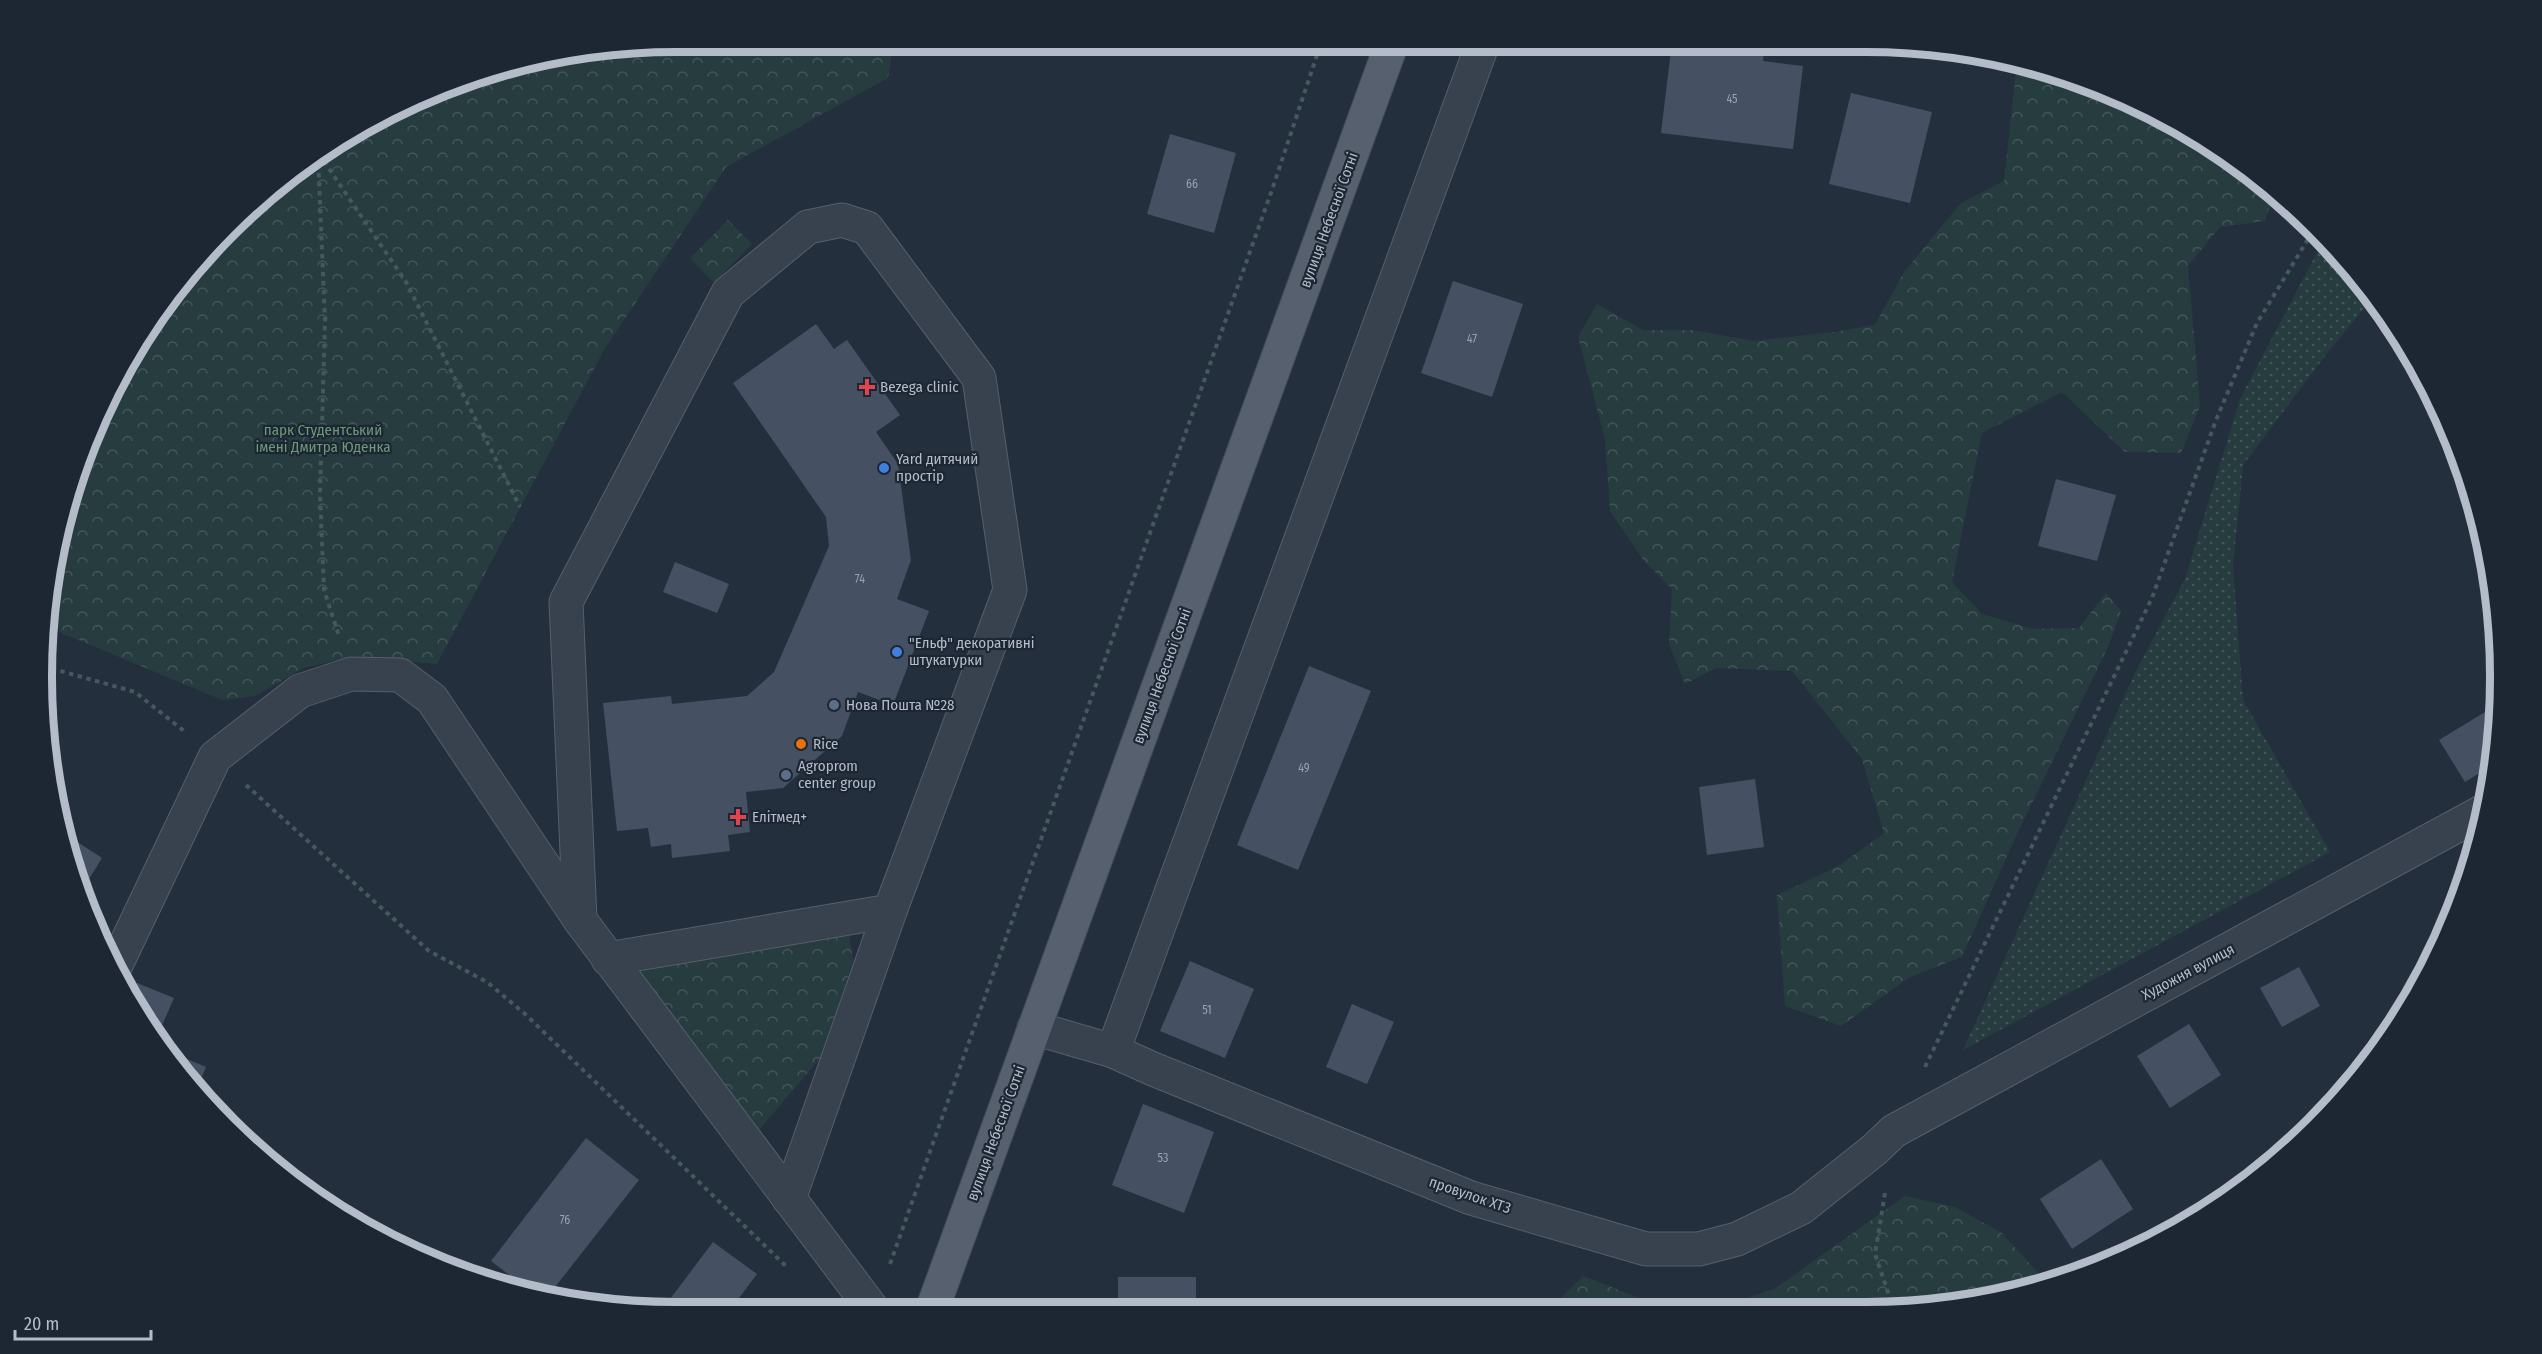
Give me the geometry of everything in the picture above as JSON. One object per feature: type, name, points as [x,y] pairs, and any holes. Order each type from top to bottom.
[{"type":"main road","name":"вулиця Небесної Сотні","points":[[935,1302],[1389,52]]},
{"type":"street","points":[[1113,1051],[1480,52]]},
{"type":"street","points":[[580,920],[566,602],[728,293],[808,227],[842,220],[867,228],[979,378],[1010,590],[890,911],[789,1199]]},
{"type":"street","points":[[119,958],[215,757],[300,691],[351,674],[400,675],[432,699],[608,959],[867,1302]]},
{"type":"street","name":"Художня вулиця","points":[[1894,1131],[2474,817]]},
{"type":"street","points":[[608,959],[890,911]]},
{"type":"street","name":"провулок ХТЗ","points":[[1034,1028],[1113,1051],[1471,1198],[1646,1249],[1699,1250],[1737,1239],[1801,1208],[1874,1150],[1894,1131]]},
{"type":"path","points":[[890,1265],[1319,52]]},
{"type":"path","points":[[323,163],[406,282],[520,507]]},
{"type":"path","points":[[318,166],[325,321],[320,494],[324,590],[351,674]]},
{"type":"path","points":[[1891,1301],[1875,1254],[1894,1131],[2152,598],[2216,420],[2257,323],[2309,237]]},
{"type":"path","points":[[52,669],[135,692],[215,757],[429,951],[487,982],[525,1014],[789,1269]]},
{"type":"green space","name":"парк Студентський імені Дмитра Юденка","points":[[892,52],[888,78],[726,167],[604,350],[437,664],[355,656],[304,668],[255,696],[222,700],[55,630],[64,555],[86,476],[100,438],[136,365],[158,330],[207,265],[235,235],[297,182],[365,136],[438,100],[515,74],[555,64],[636,54]]},
{"type":"green space","points":[[2016,71],[2066,86],[2141,117],[2212,158],[2271,202],[2265,221],[2220,227],[2188,266],[2200,406],[2181,453],[2125,452],[2062,392],[1982,433],[1952,582],[1982,614],[2033,629],[2079,628],[2106,593],[2121,611],[2108,647],[2017,834],[1962,957],[1910,977],[1841,1026],[1785,1006],[1777,895],[1840,865],[1884,833],[1862,759],[1792,671],[1716,668],[1685,684],[1669,644],[1672,589],[1644,561],[1610,511],[1605,439],[1578,337],[1597,304],[1643,330],[1692,330],[1754,341],[1875,325],[1904,272],[1961,203],[2004,181]]},
{"type":"green space","points":[[728,220],[752,244],[714,283],[690,258]]},
{"type":"green space","points":[[2319,248],[2366,306],[2328,352],[2243,465],[2233,566],[2243,700],[2330,852],[1963,1050],[2134,675],[2185,579],[2240,399]]},
{"type":"green space","points":[[849,932],[853,961],[822,1056],[759,1130],[727,1105],[630,974],[730,953]]},
{"type":"green space","points":[[1905,1196],[1955,1207],[2002,1233],[2041,1276],[1987,1290],[1906,1300],[1733,1302],[1774,1289]]},
{"type":"green space","points":[[1583,1276],[1649,1302],[1557,1302]]},
{"type":"building","points":[[1671,52],[1764,52],[1763,61],[1803,66],[1793,149],[1661,133]]},
{"type":"building","points":[[1851,93],[1932,112],[1910,203],[1829,184]]},
{"type":"building","points":[[1170,134],[1236,153],[1214,233],[1147,214]]},
{"type":"building","points":[[1453,281],[1523,304],[1492,397],[1421,373]]},
{"type":"building","points":[[816,324],[834,349],[847,340],[900,415],[876,432],[898,464],[911,560],[897,599],[929,611],[893,705],[858,692],[842,736],[783,788],[746,792],[750,832],[728,835],[730,851],[672,858],[671,844],[651,847],[648,828],[617,831],[603,703],[671,696],[672,704],[747,696],[774,672],[829,546],[826,517],[733,383]]},
{"type":"building","points":[[2430,412],[2445,447],[2427,414]]},
{"type":"building","points":[[2056,479],[2116,495],[2097,561],[2038,546]]},
{"type":"building","points":[[675,562],[729,584],[717,613],[663,592]]},
{"type":"building","points":[[1309,666],[1371,691],[1298,870],[1237,845]]},
{"type":"building","points":[[2488,710],[2482,771],[2465,782],[2439,740]]},
{"type":"building","points":[[1755,779],[1764,847],[1707,855],[1699,787]]},
{"type":"building","points":[[74,840],[102,858],[87,882]]},
{"type":"building","points":[[1190,961],[1254,989],[1225,1058],[1160,1031]]},
{"type":"building","points":[[2299,967],[2320,1006],[2282,1027],[2260,988]]},
{"type":"building","points":[[137,983],[174,998],[161,1028],[158,1024],[135,987]]},
{"type":"building","points":[[1352,1004],[1394,1022],[1367,1084],[1326,1067]]},
{"type":"building","points":[[2189,1024],[2221,1075],[2170,1108],[2137,1056]]},
{"type":"building","points":[[182,1057],[206,1067],[200,1081]]},
{"type":"building","points":[[1143,1104],[1214,1132],[1184,1213],[1112,1185]]},
{"type":"building","points":[[586,1138],[639,1180],[553,1290],[516,1280],[491,1261]]},
{"type":"building","points":[[2101,1159],[2133,1209],[2072,1249],[2040,1199]]},
{"type":"building","points":[[713,1242],[757,1274],[736,1302],[668,1302]]},
{"type":"building","points":[[1118,1277],[1196,1277],[1196,1302],[1118,1302]]},
{"type":"place","name":"Bezega clinic","points":[[867,387]]},
{"type":"place","name":"Yard дитячий простір","points":[[884,468]]},
{"type":"place","name":"\"Ельф\" декоративні штукатурки","points":[[897,652]]},
{"type":"place","name":"Нова Пошта №28","points":[[834,705]]},
{"type":"place","name":"Rice","points":[[801,744]]},
{"type":"place","name":"Agroprom center group","points":[[786,775]]},
{"type":"place","name":"Елітмед+","points":[[738,817]]}]
